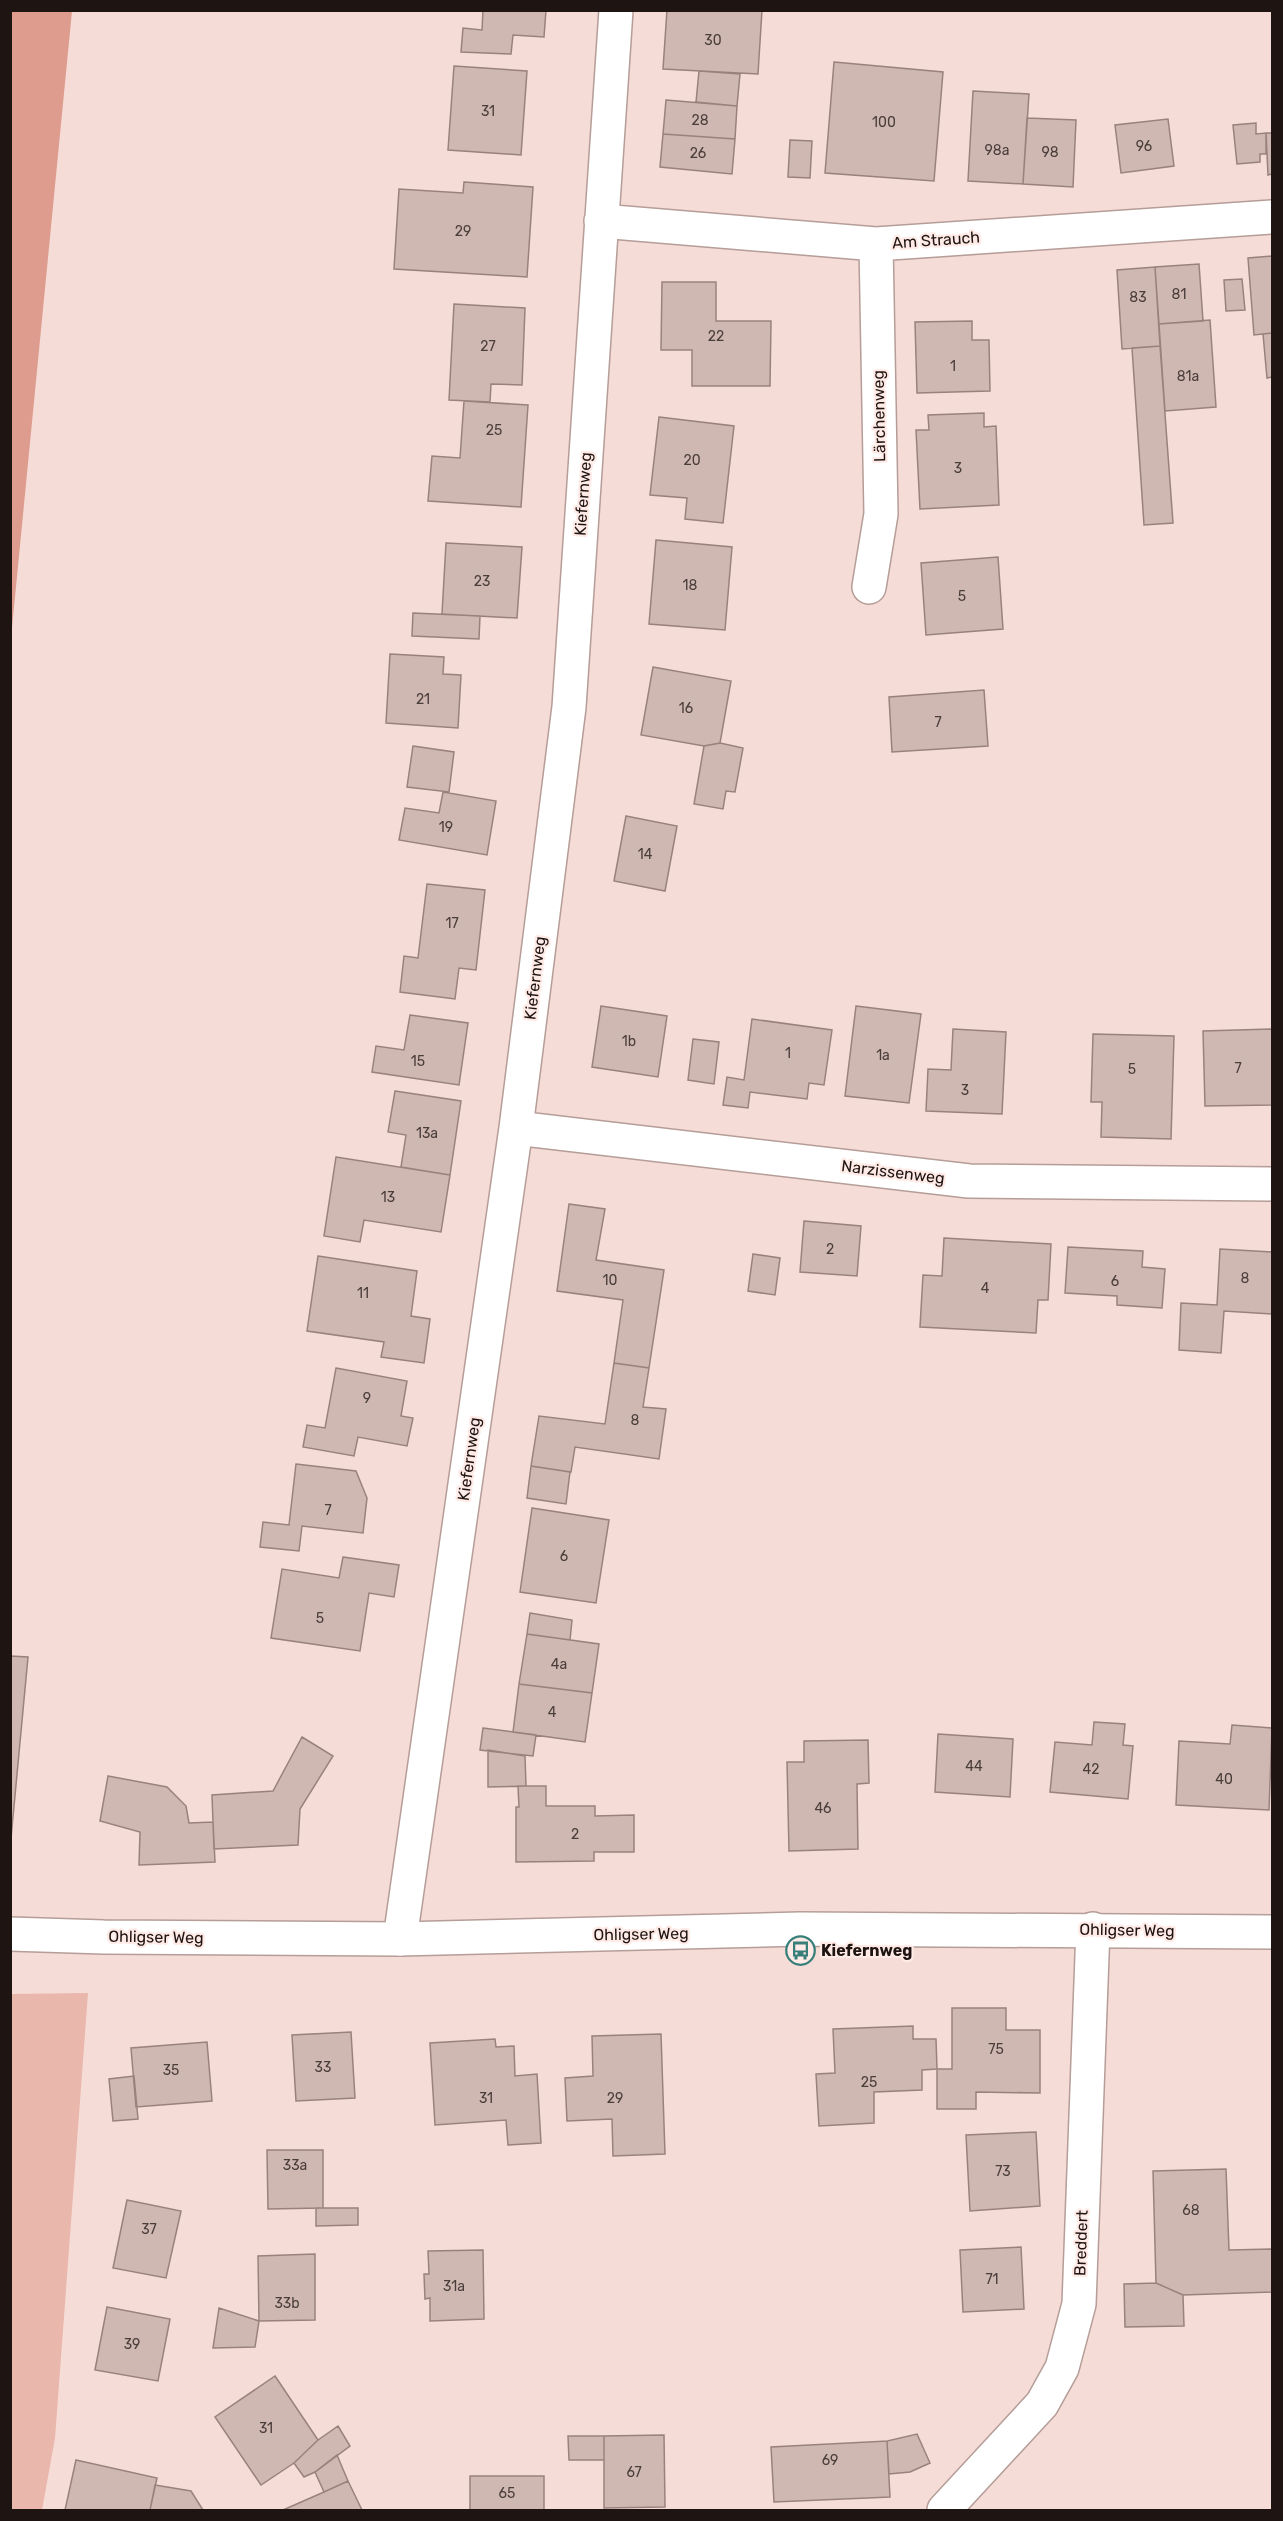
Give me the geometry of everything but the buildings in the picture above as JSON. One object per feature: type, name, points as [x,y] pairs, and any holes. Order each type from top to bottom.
[{"type":"street","name":"Kiefernweg","points":[[400,1939],[516,1128],[569,707],[616,10]]},
{"type":"street","name":"Am Strauch","points":[[601,221],[876,244],[1272,217]]},
{"type":"street","name":"Lärchenweg","points":[[869,587],[881,514],[876,244]]},
{"type":"street","name":"Narzissenweg","points":[[516,1128],[969,1181],[1272,1184]]},
{"type":"street","name":"Ohligser Weg","points":[[10,1934],[400,1939],[800,1929],[1093,1929],[1272,1932]]},
{"type":"street","name":"Breddert","points":[[944,2511],[1042,2404],[1062,2368],[1079,2304],[1093,1929]]},
{"type":"shaded area","points":[[10,11],[72,11],[11,638]]},
{"type":"shaded area","points":[[88,1993],[55,2438],[42,2510],[11,2510],[11,1994]]},
{"type":"place","name":"Kiefernweg","points":[[800,1950]]}]
